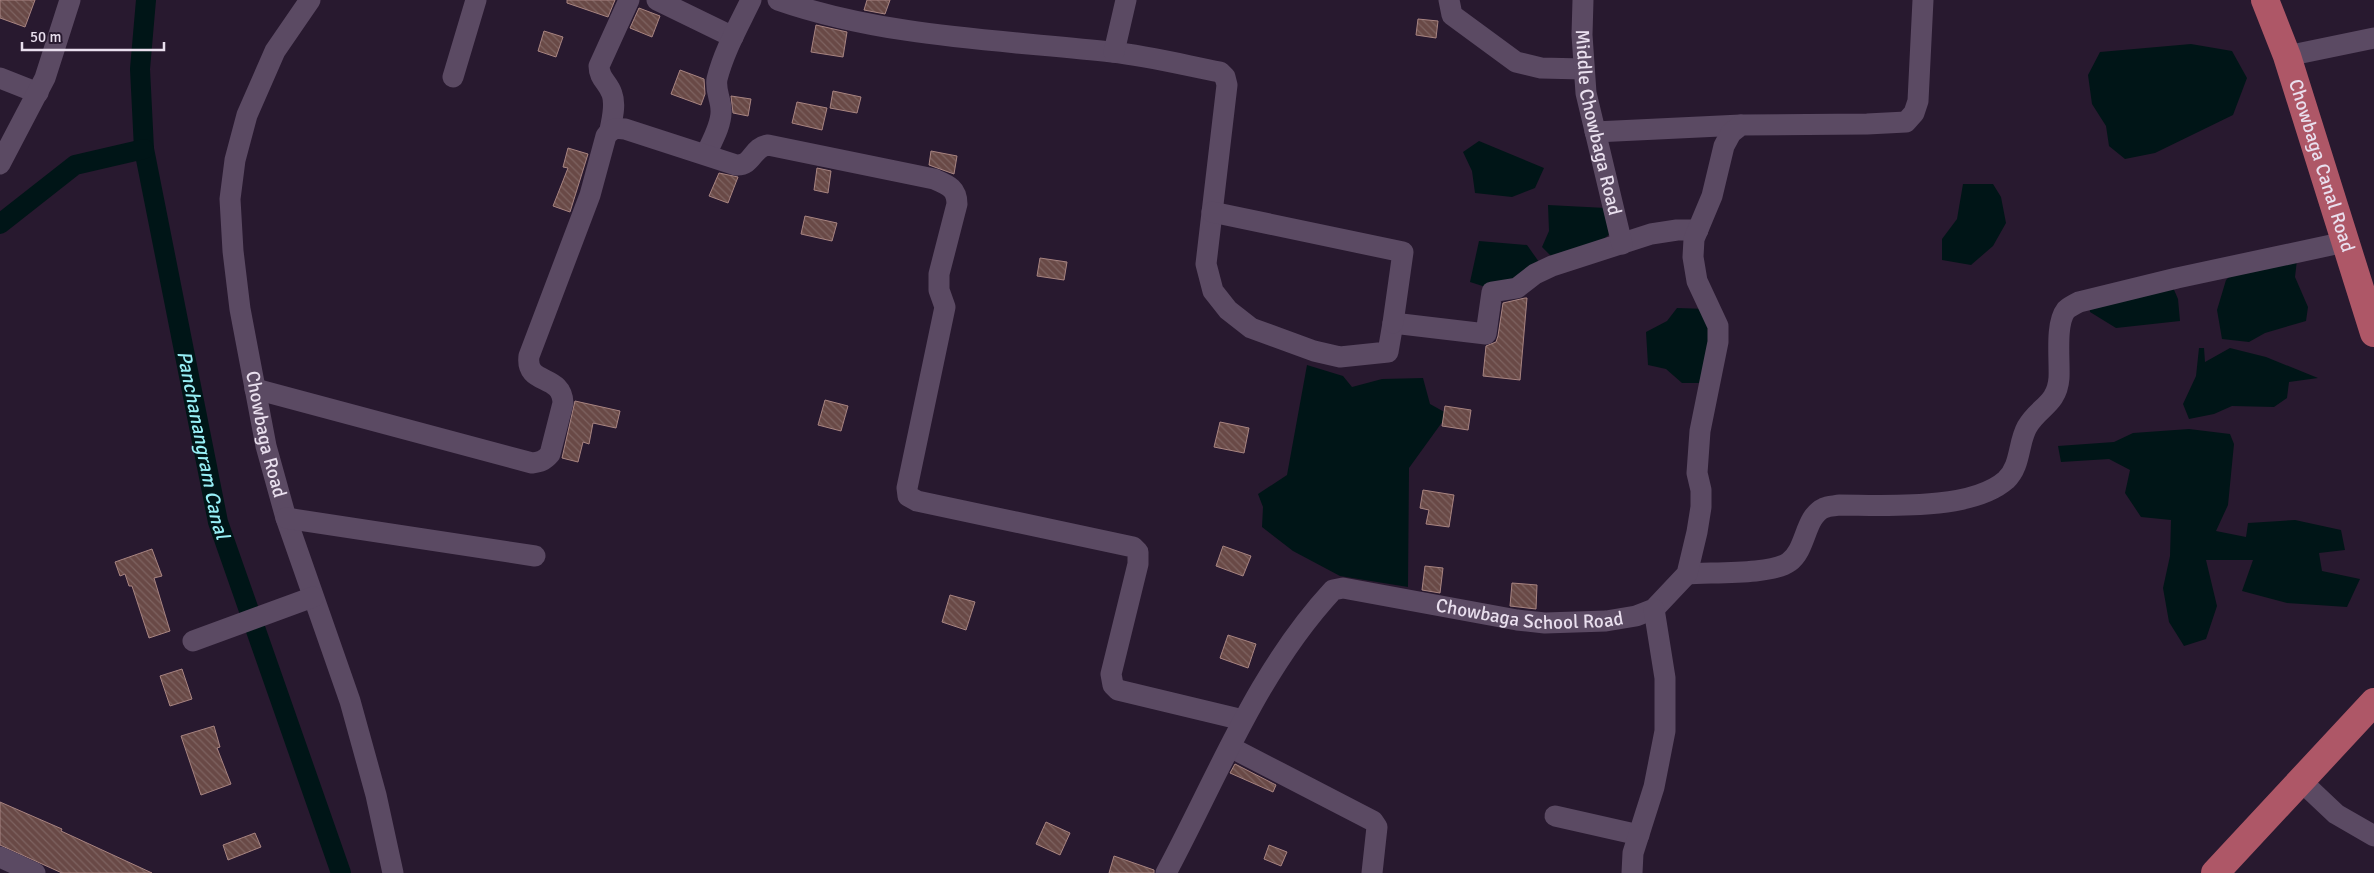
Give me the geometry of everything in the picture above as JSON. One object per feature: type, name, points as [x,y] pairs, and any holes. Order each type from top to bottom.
[{"type":"main road","name":"Chowbaga Canal Road","points":[[2265,0],[2287,56],[2374,333]]},
{"type":"main road","points":[[2215,873],[2374,702]]},
{"type":"street","points":[[0,164],[38,93],[48,69],[70,0]]},
{"type":"street","name":"Chowbaga Road","points":[[310,0],[275,51],[247,115],[235,160],[230,199],[232,252],[240,309],[266,446],[286,518],[350,701],[363,745],[393,873]]},
{"type":"street","points":[[453,77],[476,0]]},
{"type":"street","points":[[255,389],[532,463],[545,460],[550,454],[563,403],[563,395],[558,386],[535,376],[528,365],[529,356],[590,195],[606,136],[610,130],[614,102],[611,92],[599,75],[599,66],[629,0]]},
{"type":"street","points":[[657,0],[732,37]]},
{"type":"street","points":[[706,154],[721,117],[721,108],[716,90],[717,80],[732,37],[751,0]]},
{"type":"street","points":[[778,0],[816,13],[875,24],[995,41],[1114,52],[1220,72],[1226,77],[1227,85],[1212,212],[1206,264],[1213,290],[1228,310],[1251,328],[1314,351],[1340,357],[1388,352],[1403,252],[1212,212]]},
{"type":"street","points":[[1114,52],[1126,0]]},
{"type":"street","points":[[1449,0],[1452,15],[1516,62],[1542,68],[1583,69]]},
{"type":"street","name":"Middle Chowbaga Road","points":[[1583,0],[1583,69],[1586,93],[1622,244]]},
{"type":"street","points":[[1595,132],[1741,125],[1906,122],[1914,113],[1918,101],[1923,0]]},
{"type":"street","points":[[2287,56],[2374,38]]},
{"type":"street","points":[[0,78],[38,93]]},
{"type":"street","name":"Chowbaga School Road","points":[[1166,873],[1243,720],[1289,643],[1328,595],[1338,588],[1517,620],[1545,623],[1606,621],[1636,616],[1654,609],[1686,574],[1697,532],[1701,507],[1701,490],[1696,474],[1700,431],[1718,342],[1718,326],[1697,281],[1693,258],[1694,239],[1712,196],[1724,146],[1731,133],[1741,125]]},
{"type":"street","points":[[610,130],[616,128],[625,129],[743,166],[749,162],[755,151],[761,146],[768,145],[934,179],[949,185],[957,194],[957,204],[938,284],[945,307],[907,488],[908,496],[916,501],[1133,548],[1138,552],[1138,564],[1111,674],[1113,685],[1118,690],[1243,720]]},
{"type":"street","points":[[1393,323],[1486,334],[1492,292],[1518,288],[1535,274],[1552,266],[1622,244],[1660,233],[1677,230],[1698,230]]},
{"type":"street","points":[[1686,574],[1776,569],[1790,562],[1799,552],[1814,516],[1824,508],[1839,505],[1933,504],[1959,500],[1983,493],[2006,480],[2016,465],[2026,428],[2051,402],[2056,391],[2059,380],[2060,324],[2066,310],[2079,302],[2345,242]]},
{"type":"street","points":[[286,518],[535,556]]},
{"type":"street","points":[[193,641],[313,597]]},
{"type":"street","points":[[1632,873],[1633,853],[1654,788],[1665,731],[1665,678],[1654,609]]},
{"type":"street","points":[[1230,746],[1373,821],[1377,827],[1372,873]]},
{"type":"street","points":[[2301,781],[2336,814],[2374,836]]},
{"type":"street","points":[[1555,816],[1639,835]]},
{"type":"street","points":[[0,856],[35,873]]},
{"type":"shaded area","points":[[2191,44],[2232,51],[2247,78],[2233,115],[2155,153],[2125,159],[2109,146],[2106,126],[2092,104],[2088,75],[2100,52]]},
{"type":"shaded area","points":[[1479,141],[1544,168],[1535,188],[1512,197],[1475,193],[1472,171],[1463,152]]},
{"type":"shaded area","points":[[1963,184],[1993,184],[2001,197],[2006,223],[1993,246],[1971,265],[1942,260],[1942,239],[1957,219]]},
{"type":"shaded area","points":[[1548,205],[1606,208],[1618,226],[1592,250],[1555,260],[1542,247],[1549,231]]},
{"type":"shaded area","points":[[1479,241],[1527,245],[1539,262],[1495,290],[1470,282]]},
{"type":"shaded area","points":[[2297,260],[2295,277],[2308,307],[2306,321],[2265,333],[2249,342],[2222,339],[2217,310],[2226,280],[2237,269]]},
{"type":"shaded area","points":[[2172,285],[2178,299],[2180,321],[2116,328],[2090,312],[2089,302]]},
{"type":"shaded area","points":[[1677,308],[1708,309],[1721,331],[1701,383],[1682,383],[1666,369],[1648,365],[1646,332],[1667,321]]},
{"type":"shaded area","points":[[2199,348],[2204,348],[2205,362],[2230,348],[2266,357],[2318,378],[2289,382],[2287,398],[2274,407],[2232,406],[2214,414],[2189,419],[2183,404],[2196,376]]},
{"type":"shaded area","points":[[1307,365],[1343,376],[1352,387],[1382,379],[1423,378],[1430,404],[1448,414],[1409,468],[1408,587],[1340,576],[1293,551],[1262,527],[1263,507],[1258,494],[1287,475]]},
{"type":"shaded area","points":[[2189,429],[2230,434],[2234,444],[2228,505],[2216,531],[2246,537],[2248,523],[2295,520],[2341,530],[2345,550],[2319,553],[2322,571],[2360,579],[2347,607],[2287,603],[2242,591],[2253,560],[2206,560],[2217,606],[2206,639],[2184,646],[2169,622],[2163,588],[2170,556],[2171,520],[2141,517],[2125,493],[2130,470],[2109,459],[2061,462],[2058,446],[2114,442],[2133,433]]},
{"type":"building","points":[[0,0],[35,0],[25,27],[0,18]]},
{"type":"building","points":[[567,0],[615,0],[608,17],[567,3]]},
{"type":"building","points":[[867,0],[890,0],[885,14],[864,10]]},
{"type":"building","points":[[639,8],[660,16],[652,37],[630,28]]},
{"type":"building","points":[[1418,19],[1438,21],[1436,38],[1416,35]]},
{"type":"building","points":[[816,25],[847,32],[843,57],[811,52]]},
{"type":"building","points":[[544,31],[563,37],[556,57],[538,51]]},
{"type":"building","points":[[680,70],[704,79],[705,94],[701,105],[671,94]]},
{"type":"building","points":[[833,91],[861,97],[857,113],[830,108]]},
{"type":"building","points":[[731,96],[751,99],[748,116],[733,113]]},
{"type":"building","points":[[797,102],[827,108],[822,130],[792,123]]},
{"type":"building","points":[[568,148],[588,154],[570,212],[553,206],[568,168],[563,167]]},
{"type":"building","points":[[931,151],[957,156],[954,174],[929,165]]},
{"type":"building","points":[[817,168],[831,171],[828,193],[814,190]]},
{"type":"building","points":[[719,173],[738,177],[728,203],[709,196]]},
{"type":"building","points":[[805,216],[837,223],[832,241],[801,234]]},
{"type":"building","points":[[1040,258],[1067,262],[1064,280],[1037,276]]},
{"type":"building","points":[[1527,298],[1520,380],[1483,376],[1486,346],[1496,342],[1503,303]]},
{"type":"building","points":[[825,400],[848,406],[841,431],[818,425]]},
{"type":"building","points":[[575,401],[620,411],[616,428],[593,423],[589,444],[583,442],[578,462],[562,458]]},
{"type":"building","points":[[1445,406],[1471,410],[1468,430],[1442,426]]},
{"type":"building","points":[[1220,422],[1249,428],[1244,453],[1214,447]]},
{"type":"building","points":[[1423,490],[1454,495],[1449,527],[1426,524],[1429,510],[1420,508]]},
{"type":"building","points":[[1223,546],[1251,556],[1243,576],[1216,566]]},
{"type":"building","points":[[152,549],[162,576],[154,578],[170,631],[149,638],[132,586],[129,586],[125,574],[120,576],[115,562]]},
{"type":"building","points":[[1425,566],[1443,568],[1440,593],[1422,590]]},
{"type":"building","points":[[1512,583],[1537,585],[1536,609],[1510,606]]},
{"type":"building","points":[[950,595],[975,602],[966,630],[942,622]]},
{"type":"building","points":[[1228,635],[1256,644],[1248,668],[1220,658]]},
{"type":"building","points":[[182,669],[192,699],[170,706],[160,676]]},
{"type":"building","points":[[214,726],[220,747],[217,748],[231,784],[201,795],[181,736]]},
{"type":"building","points":[[1235,764],[1276,785],[1273,792],[1230,773]]},
{"type":"building","points":[[0,802],[62,829],[61,831],[152,873],[62,873],[0,845]]},
{"type":"building","points":[[1046,822],[1070,833],[1060,855],[1036,844]]},
{"type":"building","points":[[255,833],[261,847],[228,860],[223,845]]},
{"type":"building","points":[[1269,845],[1287,852],[1281,866],[1264,859]]},
{"type":"building","points":[[1114,856],[1154,870],[1154,873],[1109,873]]},
{"type":"waterway","name":"Panchanangram Canal","points":[[146,0],[140,69],[144,149],[218,522],[341,873]]},
{"type":"waterway","points":[[0,224],[75,165],[144,149]]}]
